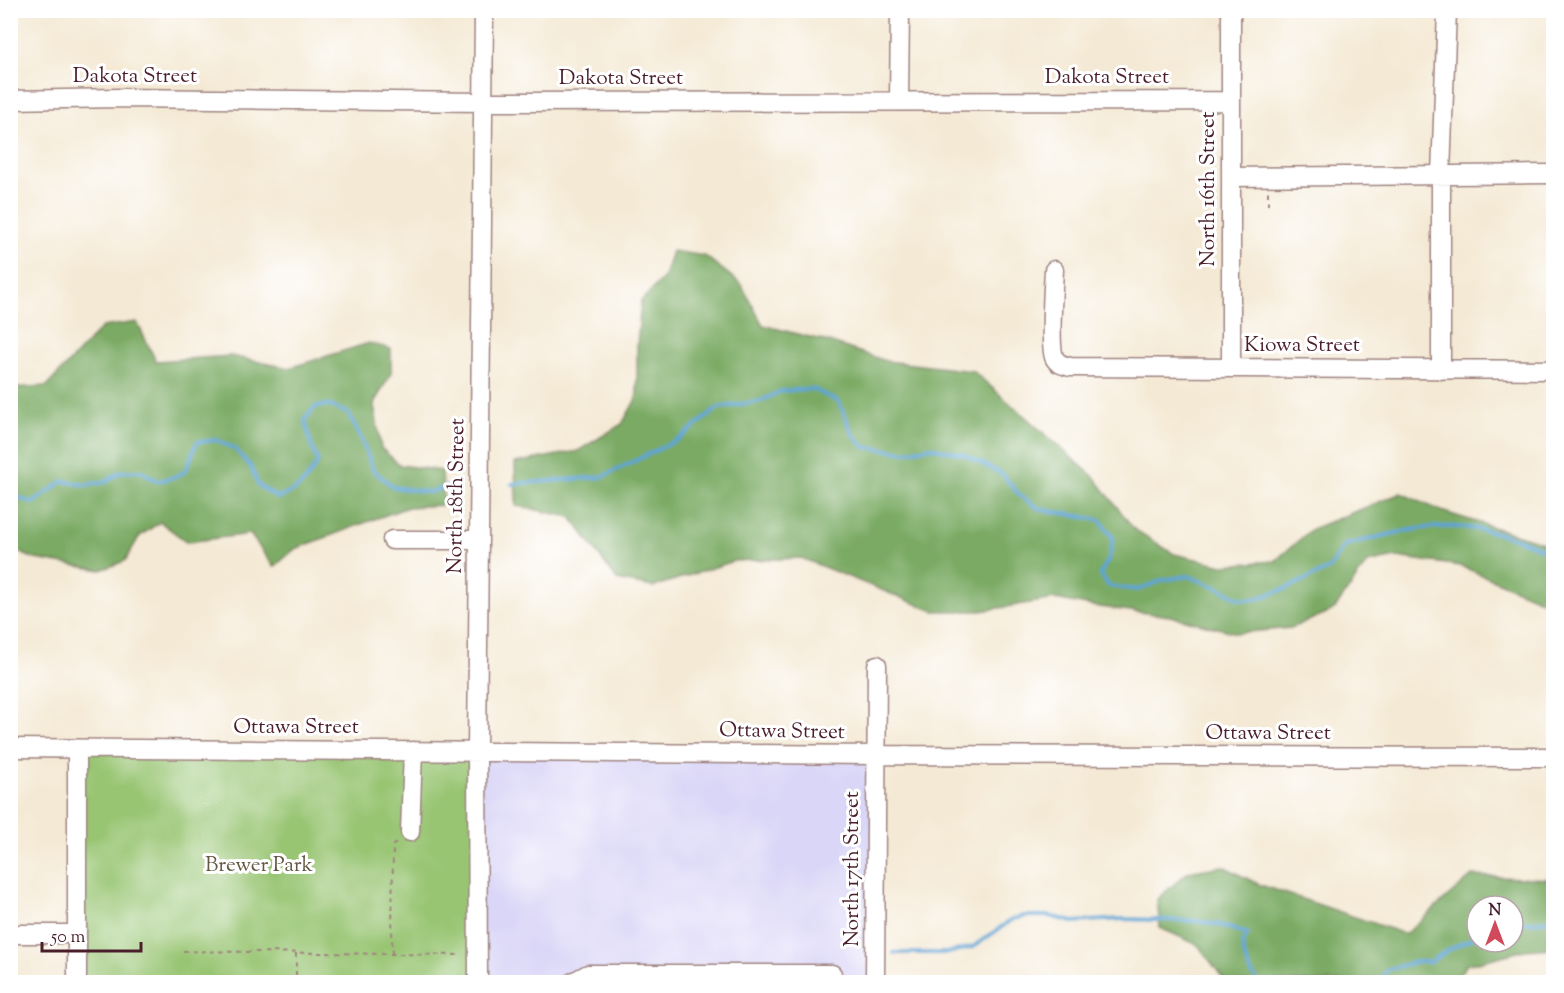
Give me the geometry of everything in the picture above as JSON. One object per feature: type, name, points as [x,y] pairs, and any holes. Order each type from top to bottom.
[{"type":"street","name":"North 18th Street","points":[[478,982],[477,751],[484,10]]},
{"type":"street","points":[[899,101],[900,10]]},
{"type":"street","name":"North 16th Street","points":[[1231,10],[1231,368]]},
{"type":"street","points":[[1441,369],[1441,174],[1447,10]]},
{"type":"street","name":"Dakota Street","points":[[10,100],[120,98],[484,102],[1231,101]]},
{"type":"street","points":[[1231,177],[1554,174]]},
{"type":"street","name":"Kiowa Street","points":[[1054,270],[1052,344],[1054,357],[1060,364],[1070,367],[1554,370]]},
{"type":"street","points":[[392,540],[479,540]]},
{"type":"street","name":"North 17th Street","points":[[875,982],[877,665]]},
{"type":"street","name":"Ottawa Street","points":[[10,748],[875,755],[1554,757]]},
{"type":"street","points":[[77,749],[77,982]]},
{"type":"street","points":[[410,832],[413,751]]},
{"type":"street","points":[[10,934],[76,934]]},
{"type":"street","points":[[573,982],[588,974],[832,974],[832,982]]},
{"type":"path","points":[[392,954],[393,845],[410,832]]},
{"type":"path","points":[[183,951],[478,956]]},
{"type":"path","points":[[296,953],[296,982]]},
{"type":"shaded area","points":[[477,751],[875,755],[875,982],[478,982]]},
{"type":"green space","points":[[672,251],[705,256],[741,284],[763,325],[829,342],[886,361],[973,371],[1095,478],[1134,529],[1174,554],[1223,565],[1275,561],[1312,529],[1401,493],[1441,511],[1553,546],[1553,609],[1545,602],[1461,566],[1396,557],[1367,563],[1334,610],[1291,628],[1237,633],[1170,616],[1055,599],[981,611],[934,611],[801,558],[734,561],[653,587],[617,580],[571,517],[516,506],[515,463],[578,451],[622,424],[637,397],[637,344],[641,301],[664,277]]},
{"type":"green space","points":[[137,322],[156,361],[231,356],[289,368],[369,343],[391,349],[391,374],[374,403],[381,448],[400,465],[442,471],[444,505],[408,507],[364,523],[295,549],[274,567],[250,534],[187,542],[160,522],[139,537],[125,561],[101,570],[35,559],[11,549],[11,388],[47,386],[102,327]]},
{"type":"green space","name":"Brewer Park","points":[[77,749],[477,751],[478,982],[77,982]]},
{"type":"green space","points":[[1223,866],[1258,884],[1405,934],[1472,876],[1553,879],[1553,948],[1525,950],[1525,894],[1465,894],[1465,954],[1509,954],[1466,965],[1454,982],[1226,982],[1198,945],[1160,928],[1157,899],[1188,872]]},
{"type":"waterway","points":[[512,484],[602,477],[679,439],[718,408],[761,401],[781,391],[813,389],[839,402],[852,433],[864,447],[905,452],[931,447],[965,455],[1002,474],[1020,496],[1040,509],[1100,520],[1113,538],[1109,559],[1100,574],[1109,586],[1138,590],[1163,580],[1188,576],[1241,599],[1256,599],[1329,569],[1345,545],[1400,532],[1441,527],[1493,532],[1531,544],[1554,555]]},
{"type":"waterway","points":[[10,444],[14,454],[11,482],[17,497],[33,503],[63,481],[85,485],[106,482],[120,472],[141,471],[157,481],[176,476],[188,466],[197,442],[217,440],[235,449],[251,467],[258,485],[278,498],[292,492],[302,484],[318,461],[311,445],[305,420],[315,407],[328,405],[348,413],[373,470],[393,487],[429,492],[447,487]]},
{"type":"waterway","points":[[894,953],[947,953],[973,947],[1013,919],[1025,916],[1049,916],[1073,922],[1122,919],[1197,921],[1220,925],[1248,934],[1242,944],[1243,949],[1250,969],[1259,982]]},
{"type":"waterway","points":[[1525,922],[1554,920]]},
{"type":"waterway","points":[[1381,982],[1386,970],[1415,962],[1430,962],[1465,942]]}]
